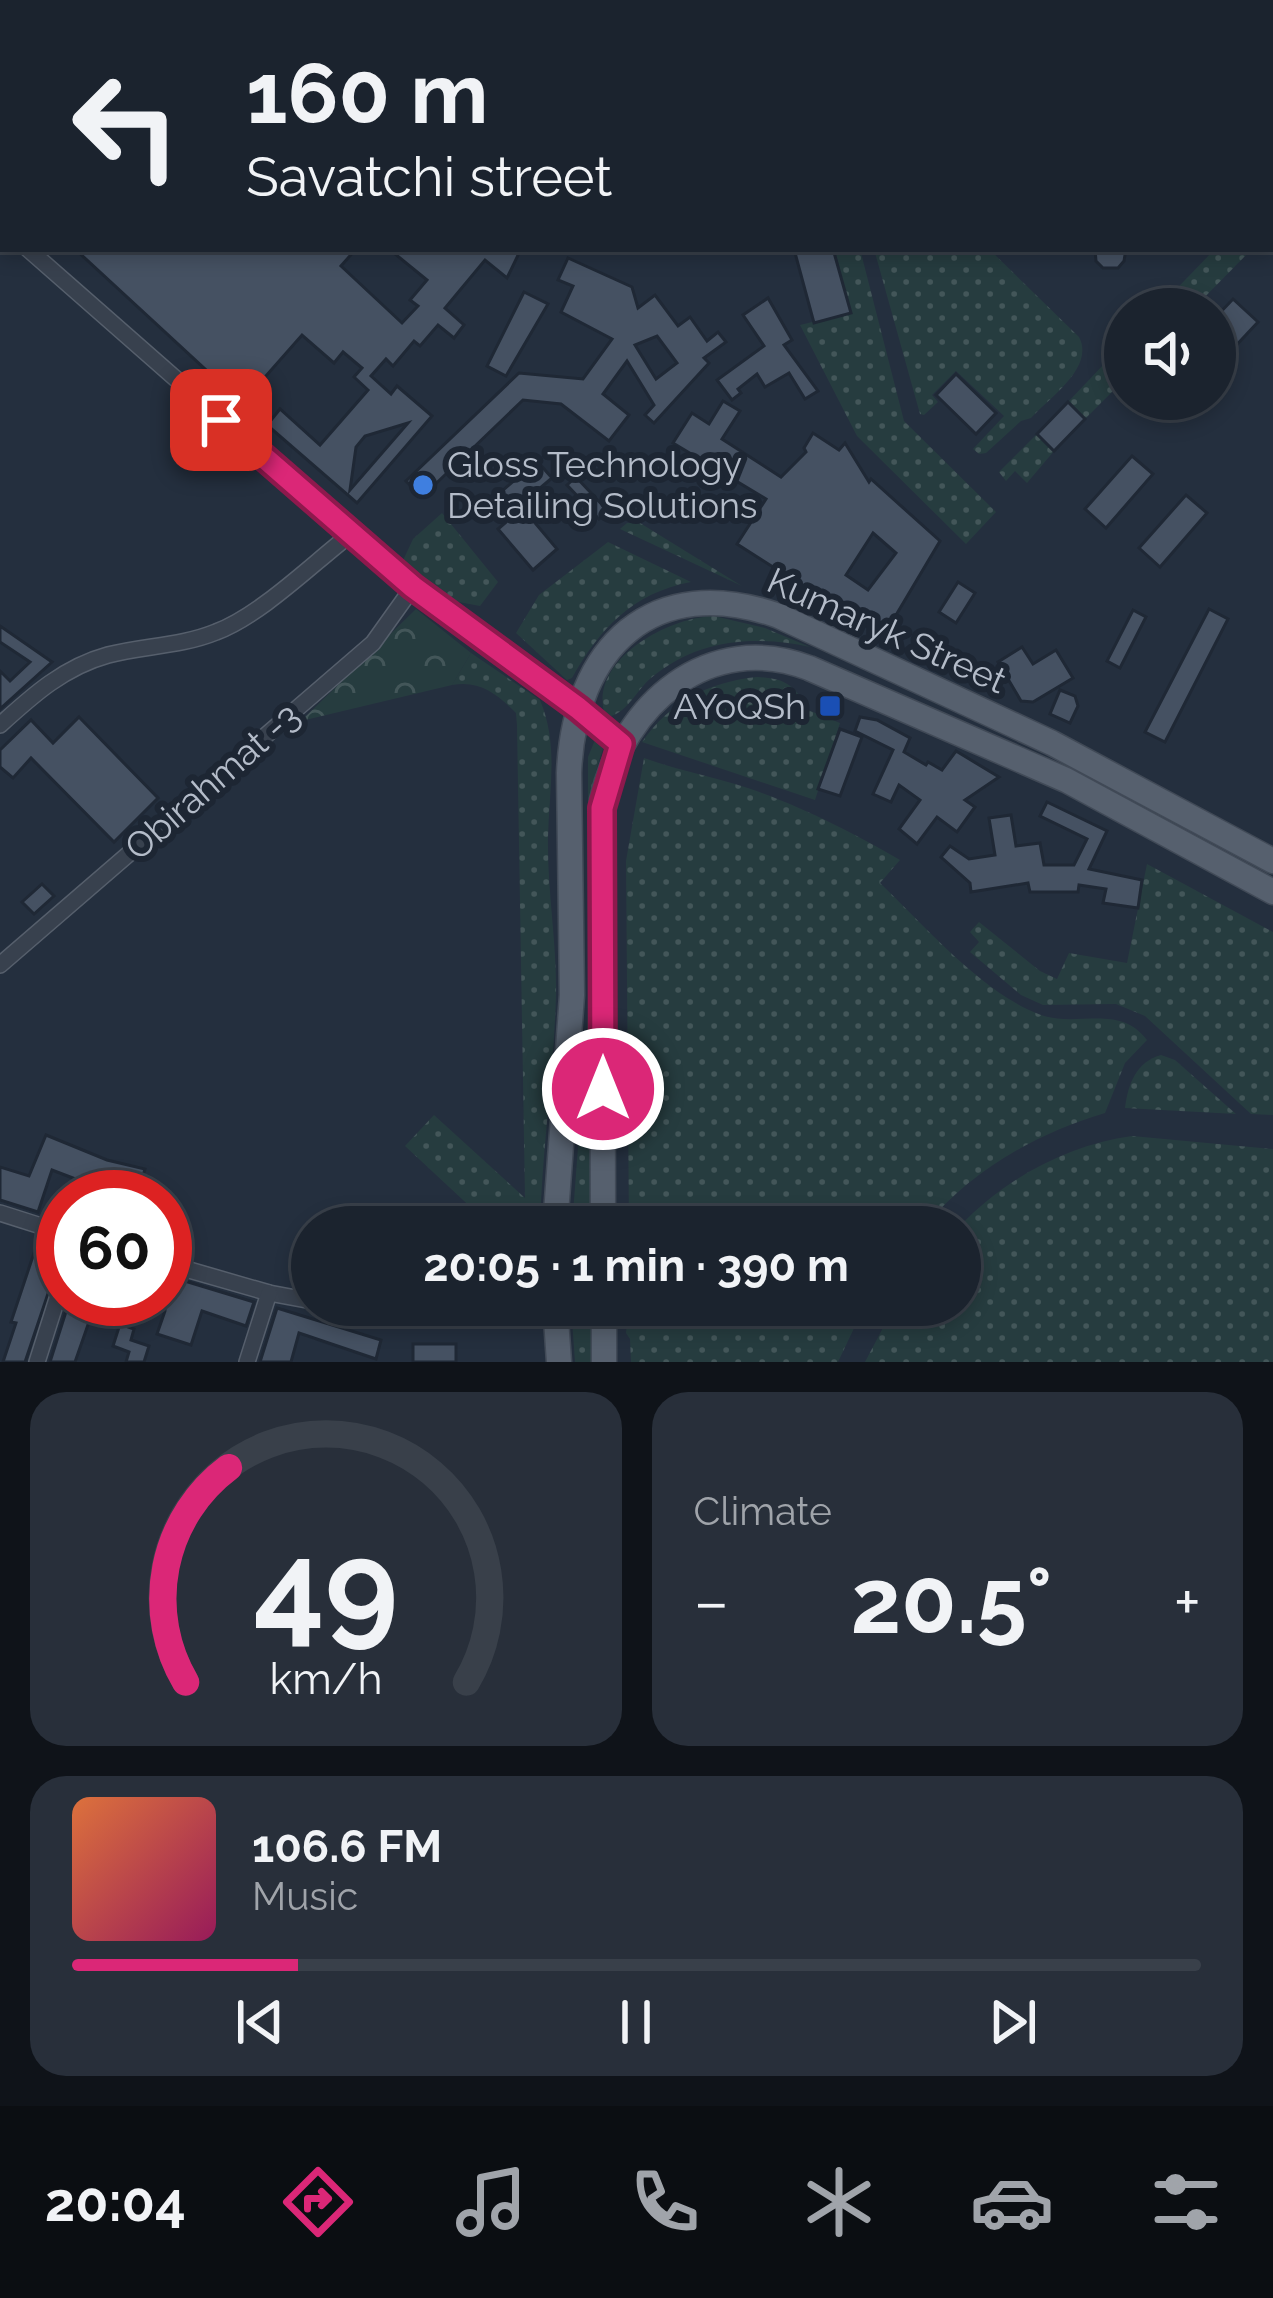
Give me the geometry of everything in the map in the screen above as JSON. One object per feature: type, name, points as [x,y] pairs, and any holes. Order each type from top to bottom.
[{"type":"main road","name":"Kumaryk Street","points":[[557,1206],[570,1052],[568,773],[578,708],[603,656],[638,622],[683,603],[732,604],[790,621],[1052,743],[1273,861]]},
{"type":"main road","name":"Kumaryk Street","points":[[603,1206],[602,808],[621,744],[644,711],[685,678],[734,659],[778,658],[843,681],[1040,767],[1273,892]]},
{"type":"main road","points":[[1151,825],[1162,801]]},
{"type":"main road","points":[[556,1326],[559,1362]]},
{"type":"main road","points":[[604,1326],[604,1362]]},
{"type":"street","points":[[31,252],[413,587],[621,744]]},
{"type":"street","points":[[0,725],[39,690],[73,669],[108,656],[197,638],[235,623],[351,534]]},
{"type":"street","name":"Obirahmat -3","points":[[0,964],[373,643],[413,587]]},
{"type":"street","points":[[0,1213],[36,1224]]},
{"type":"street","points":[[192,1271],[291,1297]]},
{"type":"street","points":[[247,1362],[268,1293]]},
{"type":"street","points":[[37,1362],[48,1326]]},
{"type":"green space","points":[[836,252],[861,252],[904,421],[996,512],[966,544],[857,436],[800,325],[850,313]]},
{"type":"green space","points":[[875,252],[992,252],[1079,337],[1081,359],[1059,391],[986,453],[973,449],[1004,416],[956,371],[932,395],[938,402],[920,414]]},
{"type":"green space","points":[[1212,252],[1249,252],[1214,288],[1177,288]]},
{"type":"green space","points":[[1104,364],[1104,400],[1085,419],[1068,402]]},
{"type":"green space","points":[[1037,434],[1054,451],[1027,483],[1015,471],[1006,481],[999,472]]},
{"type":"green space","points":[[442,513],[498,582],[480,606],[438,598],[400,567],[413,539]]},
{"type":"green space","points":[[627,523],[640,523],[742,586],[620,529]]},
{"type":"green space","points":[[608,542],[691,582],[652,595],[620,615],[567,680],[516,633],[539,595]]},
{"type":"green space","points":[[416,609],[471,653],[452,685],[301,721]]},
{"type":"green space","points":[[714,616],[765,628],[810,647],[747,641],[707,648],[651,678],[617,713],[604,712],[603,692],[621,658],[656,633]]},
{"type":"green space","points":[[471,653],[540,700],[549,734],[548,857],[556,995],[541,1206],[469,1206],[405,1146],[434,1115],[525,1198],[516,713],[487,690],[452,685]]},
{"type":"green space","points":[[757,677],[788,684],[808,710],[840,723],[815,800],[642,742],[692,696]]},
{"type":"green space","points":[[595,740],[603,749],[588,826],[588,757]]},
{"type":"green space","points":[[644,758],[735,784],[841,828],[900,860],[880,883],[998,992],[1041,1015],[1124,1022],[1147,1040],[1125,1063],[1105,1113],[1005,1157],[944,1206],[629,1206],[626,861]]},
{"type":"green space","points":[[1147,864],[1273,932],[1273,1115],[1251,1114],[1145,1016],[1116,1004],[1043,1005],[1021,995],[970,952],[979,942],[970,932],[979,922],[1057,979],[1069,953],[1127,963]]},
{"type":"green space","points":[[588,885],[592,1206],[574,1206],[588,1015]]},
{"type":"green space","points":[[1161,1055],[1175,1060],[1236,1114],[1125,1108],[1135,1075]]},
{"type":"green space","points":[[1132,1136],[1273,1149],[1273,1362],[865,1362],[884,1326],[981,1326],[981,1207],[1038,1167]]},
{"type":"green space","points":[[572,1326],[592,1326],[593,1362],[575,1362]]},
{"type":"green space","points":[[627,1326],[855,1326],[838,1362],[631,1362]]},
{"type":"building","points":[[78,252],[353,252],[341,266],[402,323],[418,306],[410,300],[427,280],[393,252],[520,252],[507,278],[485,260],[445,308],[464,325],[454,338],[438,325],[420,346],[414,341],[393,366],[386,359],[371,376],[391,394],[397,386],[432,416],[357,503],[267,425],[280,409],[320,445],[368,390],[354,377],[362,368],[343,352],[334,363],[302,335],[242,403]],"holes":[[[408,423],[350,490],[356,447],[365,436]]]},
{"type":"building","points":[[795,252],[834,252],[851,313],[814,323]]},
{"type":"building","points":[[1095,252],[1126,252],[1118,268],[1103,268]]},
{"type":"building","points":[[568,258],[632,287],[638,308],[655,295],[678,326],[690,317],[707,341],[718,332],[726,342],[704,358],[709,363],[654,423],[645,415],[654,405],[627,361],[603,394],[629,415],[609,441],[561,404],[523,400],[422,497],[406,481],[519,373],[583,379],[612,339],[561,312],[573,286],[558,280]],"holes":[[[657,336],[677,363],[656,379],[635,345]]]},
{"type":"building","points":[[524,292],[548,304],[506,376],[487,366]]},
{"type":"building","points":[[768,298],[792,340],[784,345],[818,391],[805,399],[789,373],[765,387],[757,374],[732,400],[717,380],[764,346],[743,315]]},
{"type":"building","points":[[1236,302],[1258,322],[1236,346]]},
{"type":"building","points":[[956,374],[996,413],[976,434],[936,395]]},
{"type":"building","points":[[723,401],[740,411],[722,439],[781,477],[806,452],[813,433],[839,450],[845,443],[869,482],[871,479],[940,541],[883,637],[737,544],[766,499],[673,443],[692,413],[709,424]],"holes":[[[873,533],[896,553],[868,590],[846,575]]]},
{"type":"building","points":[[1068,402],[1085,419],[1054,451],[1037,434]]},
{"type":"building","points":[[1132,456],[1153,474],[1106,528],[1085,509]]},
{"type":"building","points":[[537,461],[552,478],[520,505],[557,549],[533,570],[498,529],[505,523],[488,503]]},
{"type":"building","points":[[576,477],[608,511],[599,519],[567,485]]},
{"type":"building","points":[[1186,495],[1207,513],[1160,567],[1139,548]]},
{"type":"building","points":[[958,582],[975,593],[956,623],[939,612]]},
{"type":"building","points":[[1209,609],[1228,619],[1165,742],[1145,732]]},
{"type":"building","points":[[1133,610],[1146,617],[1120,668],[1107,661]]},
{"type":"building","points":[[0,626],[52,662],[0,709],[0,671],[10,681],[30,662],[0,642]]},
{"type":"building","points":[[1022,647],[1033,664],[1056,650],[1073,678],[1033,702],[1021,701],[998,662]]},
{"type":"building","points":[[1060,690],[1075,696],[1078,706],[1070,723],[1050,714]]},
{"type":"building","points":[[79,717],[158,798],[114,842],[31,758],[13,778],[0,767],[0,750],[31,720],[53,743]]},
{"type":"building","points":[[860,717],[877,720],[910,738],[904,752],[926,765],[942,770],[956,751],[999,777],[965,800],[975,807],[957,832],[937,817],[917,844],[899,829],[920,800],[899,785],[891,802],[873,794],[893,750],[855,731]]},
{"type":"building","points":[[840,729],[862,737],[840,796],[818,789]]},
{"type":"building","points":[[1047,802],[1107,831],[1089,869],[1142,880],[1138,908],[1103,903],[1106,889],[1079,885],[1078,892],[1030,892],[1028,883],[971,892],[970,883],[941,857],[950,846],[969,859],[995,855],[989,818],[1011,815],[1016,846],[1040,843],[1044,865],[1074,865],[1087,839],[1040,816]]},
{"type":"building","points":[[42,884],[54,896],[34,914],[22,902]]},
{"type":"building","points":[[46,1135],[107,1160],[145,1169],[36,1170],[36,1211],[0,1200],[0,1167],[29,1176]]},
{"type":"building","points":[[36,1247],[37,1326],[25,1362],[3,1362],[16,1323],[11,1322]]},
{"type":"building","points":[[192,1283],[254,1302],[246,1326],[202,1311],[191,1345],[157,1334],[160,1326],[192,1326]]},
{"type":"building","points":[[277,1308],[291,1312],[291,1326],[336,1326],[381,1340],[376,1359],[299,1333],[291,1362],[260,1362]]},
{"type":"building","points":[[61,1326],[88,1326],[75,1362],[50,1362]]},
{"type":"building","points":[[119,1326],[126,1326],[134,1329],[131,1340],[149,1346],[144,1362],[126,1362],[129,1352],[113,1346]]},
{"type":"building","points":[[413,1344],[456,1344],[456,1362],[413,1362]]},
{"type":"place","name":"Gloss Technology Detailing Solutions","points":[[423,485]]},
{"type":"place","name":"AYoQSh","points":[[830,706]]},
{"type":"route","points":[[221,420],[413,587],[621,744],[602,808],[603,1089]]}]
